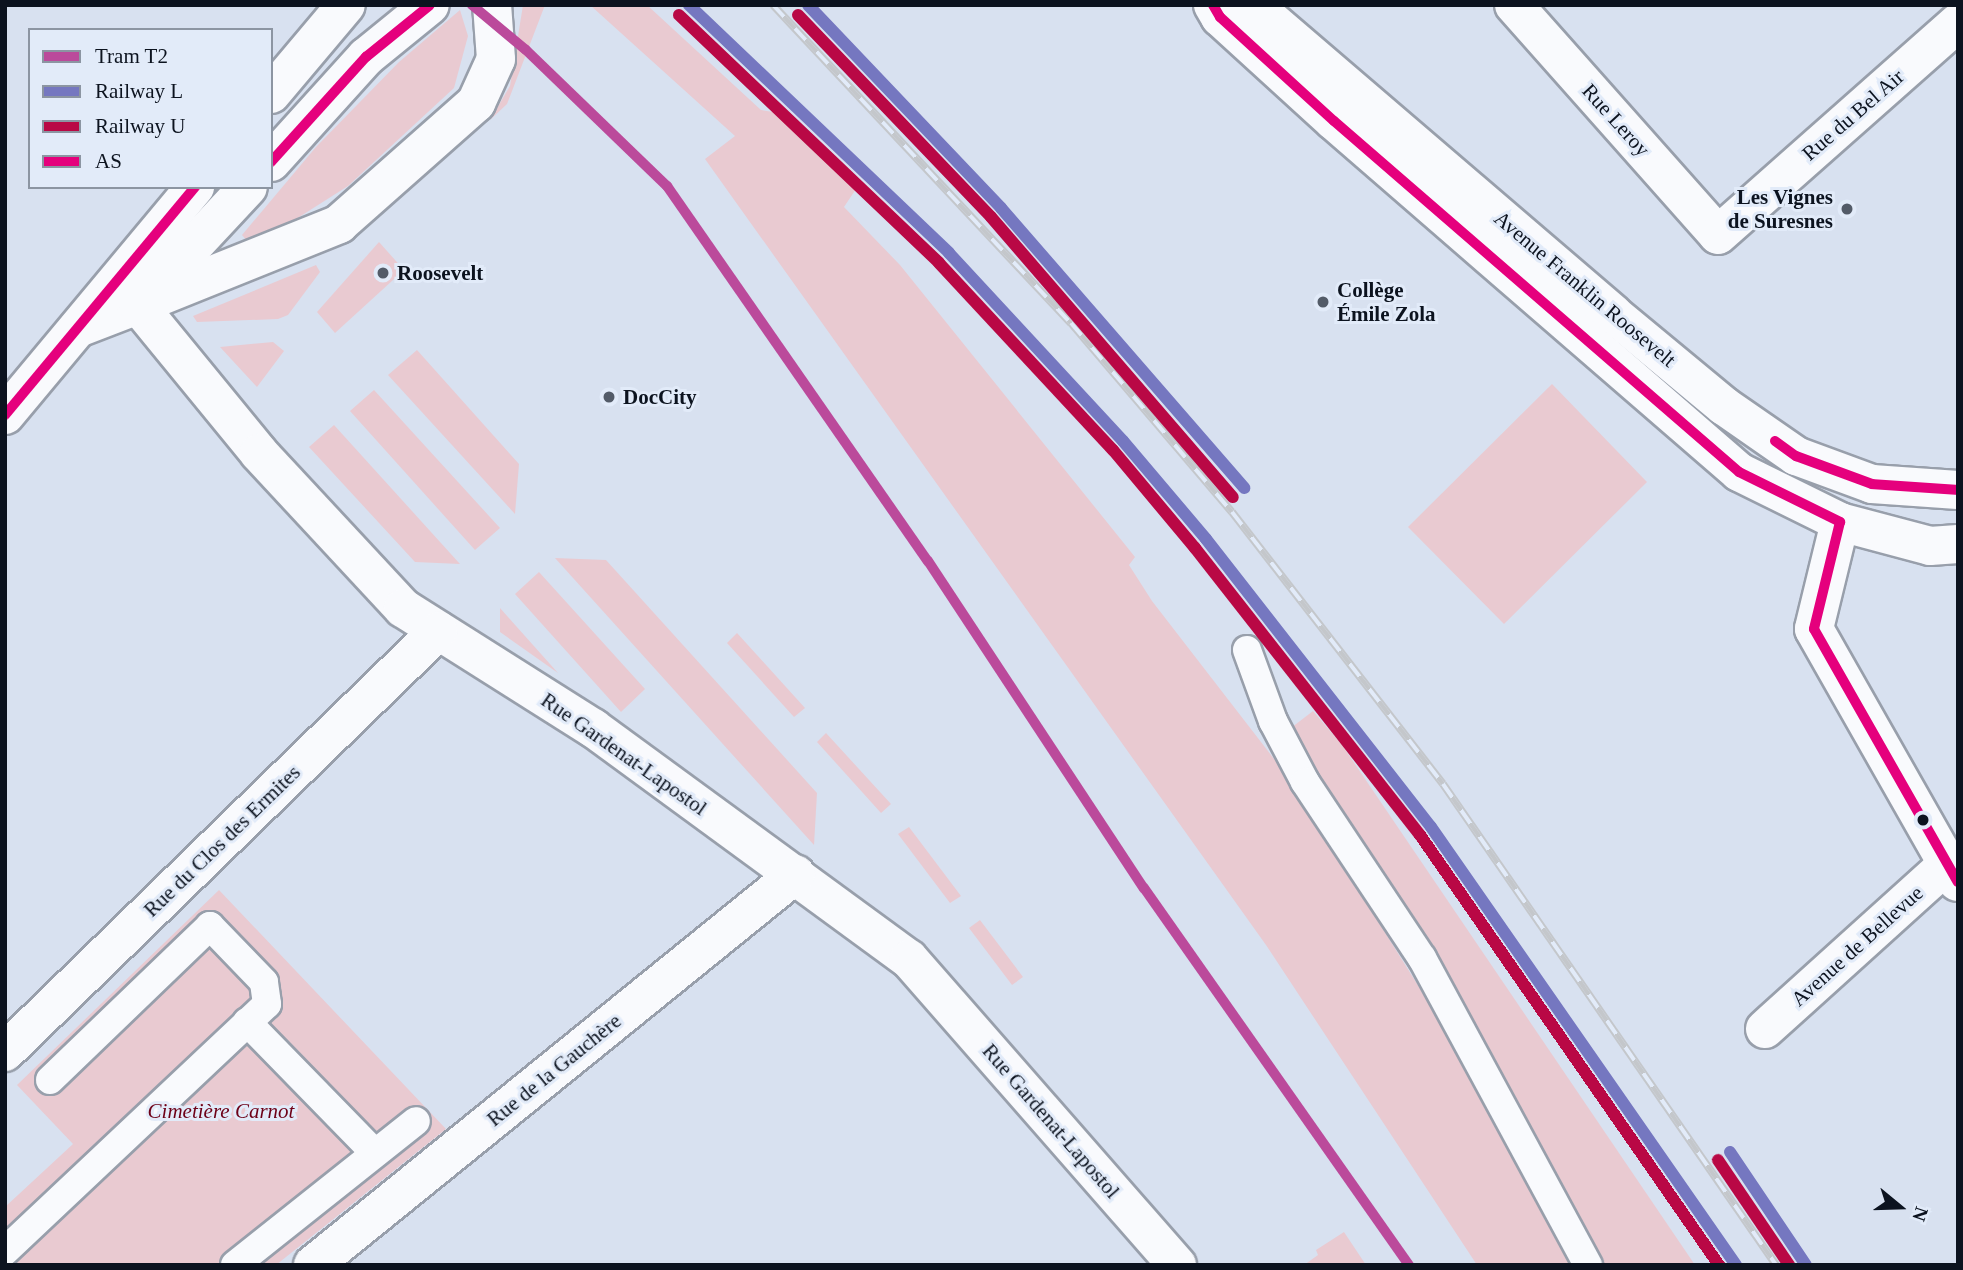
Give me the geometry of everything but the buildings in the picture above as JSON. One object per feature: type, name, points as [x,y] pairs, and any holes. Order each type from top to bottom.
[{"type":"street","points":[[273,92],[346,5]]},
{"type":"street","points":[[273,160],[366,57],[430,5]]},
{"type":"street","points":[[76,329],[339,225],[477,103],[496,59],[492,5]]},
{"type":"street","name":"Avenue Franklin Roosevelt","points":[[1213,5],[1220,17],[1334,121],[1739,472],[1840,523],[1930,546],[1958,544]]},
{"type":"street","name":"Avenue Franklin Roosevelt","points":[[1253,5],[1613,314],[1724,406],[1796,456],[1872,484],[1958,490]]},
{"type":"street","name":"Rue Leroy","points":[[1514,5],[1717,235]]},
{"type":"street","name":"Rue du Bel Air","points":[[1717,235],[1958,23]]},
{"type":"street","points":[[5,415],[193,189]]},
{"type":"street","points":[[138,305],[246,189]]},
{"type":"street","points":[[138,305],[168,219]]},
{"type":"street","name":"Rue Gardenat-Lapostol","points":[[138,305],[259,453],[403,608],[593,728],[909,959],[1177,1265]]},
{"type":"street","points":[[1840,523],[1814,629],[1953,873]]},
{"type":"street","name":"Rue du Clos des Ermites","points":[[5,1052],[438,631]]},
{"type":"street","name":"Avenue de Bellevue","points":[[1765,1030],[1953,873]]},
{"type":"street","name":"Rue de la Gauchère","points":[[313,1265],[796,874]]},
{"type":"lane","points":[[1247,650],[1273,721],[1305,782],[1422,958],[1588,1265]]},
{"type":"lane","points":[[5,1251],[267,1004],[264,982],[211,926],[50,1080]]},
{"type":"lane","points":[[247,1022],[375,1153]]},
{"type":"lane","points":[[234,1265],[416,1121]]},
{"type":"green space","points":[[523,5],[545,5],[507,104],[490,120],[510,86]]},
{"type":"green space","points":[[590,5],[647,5],[761,110],[773,112],[856,189],[844,207],[900,265],[1135,557],[1129,565],[1152,601],[1288,777],[1439,1019],[1573,1265],[1477,1265],[1266,945],[705,159],[735,136]]},
{"type":"green space","points":[[460,10],[468,36],[454,88],[348,186],[252,247],[242,235],[316,147],[399,62]]},
{"type":"green space","points":[[379,242],[404,270],[335,333],[317,312]]},
{"type":"green space","points":[[316,265],[320,272],[288,315],[278,319],[197,322],[193,316]]},
{"type":"green space","points":[[273,342],[284,351],[257,387],[220,347]]},
{"type":"green space","points":[[417,350],[519,464],[515,514],[388,375]]},
{"type":"green space","points":[[1552,384],[1647,482],[1504,624],[1408,527]]},
{"type":"green space","points":[[374,390],[500,528],[475,550],[350,411]]},
{"type":"green space","points":[[334,425],[460,564],[415,562],[309,447]]},
{"type":"green space","points":[[555,558],[606,560],[817,793],[814,845]]},
{"type":"green space","points":[[539,572],[645,689],[621,712],[515,594]]},
{"type":"green space","points":[[500,608],[558,673],[500,632]]},
{"type":"green space","points":[[737,633],[805,708],[794,717],[727,643]]},
{"type":"green space","points":[[1313,711],[1342,745],[1695,1265],[1599,1265],[1287,731]]},
{"type":"green space","points":[[826,733],[891,804],[881,813],[817,742]]},
{"type":"green space","points":[[909,827],[961,896],[950,903],[898,834]]},
{"type":"green space","name":"Cimetière Carnot","points":[[219,890],[446,1129],[276,1265],[5,1265],[5,1207],[73,1144],[17,1085]]},
{"type":"green space","points":[[980,920],[1023,977],[1012,985],[969,928]]},
{"type":"green space","points":[[1344,1232],[1366,1265],[1304,1265],[1318,1255],[1316,1250]]},
{"type":"railway","points":[[773,5],[1071,323],[1232,512],[1443,784],[1776,1265]]},
{"type":"tram line","name":"T2","points":[[472,5],[526,50],[667,186],[928,561],[1144,888],[1409,1265]]},
{"type":"rail line","name":"L","points":[[689,5],[949,253],[1123,441],[1206,539],[1431,827],[1736,1265]]},
{"type":"rail line","name":"L","points":[[808,5],[1001,208],[1244,488]]},
{"type":"rail line","name":"U","points":[[679,15],[939,263],[1113,450],[1195,548],[1420,835],[1719,1265]]},
{"type":"rail line","name":"U","points":[[798,15],[991,217],[1233,497]]},
{"type":"rail line","name":"L","points":[[1730,1152],[1806,1265]]},
{"type":"rail line","name":"U","points":[[1718,1160],[1789,1265]]},
{"type":"transit line","name":"AS","points":[[273,160],[366,57],[430,5]]},
{"type":"transit line","name":"AS","points":[[1213,5],[1220,17],[1334,121],[1739,472],[1840,522],[1814,629],[1958,882]]},
{"type":"transit line","name":"AS","points":[[5,415],[193,189]]},
{"type":"transit line","name":"AS","points":[[1775,441],[1796,456],[1872,484],[1958,490]]},
{"type":"place","name":"Les Vignes de Suresnes","points":[[1847,209]]},
{"type":"place","name":"Roosevelt","points":[[383,273]]},
{"type":"place","name":"Collège Émile Zola","points":[[1323,302]]},
{"type":"place","name":"DocCity","points":[[609,397]]}]
